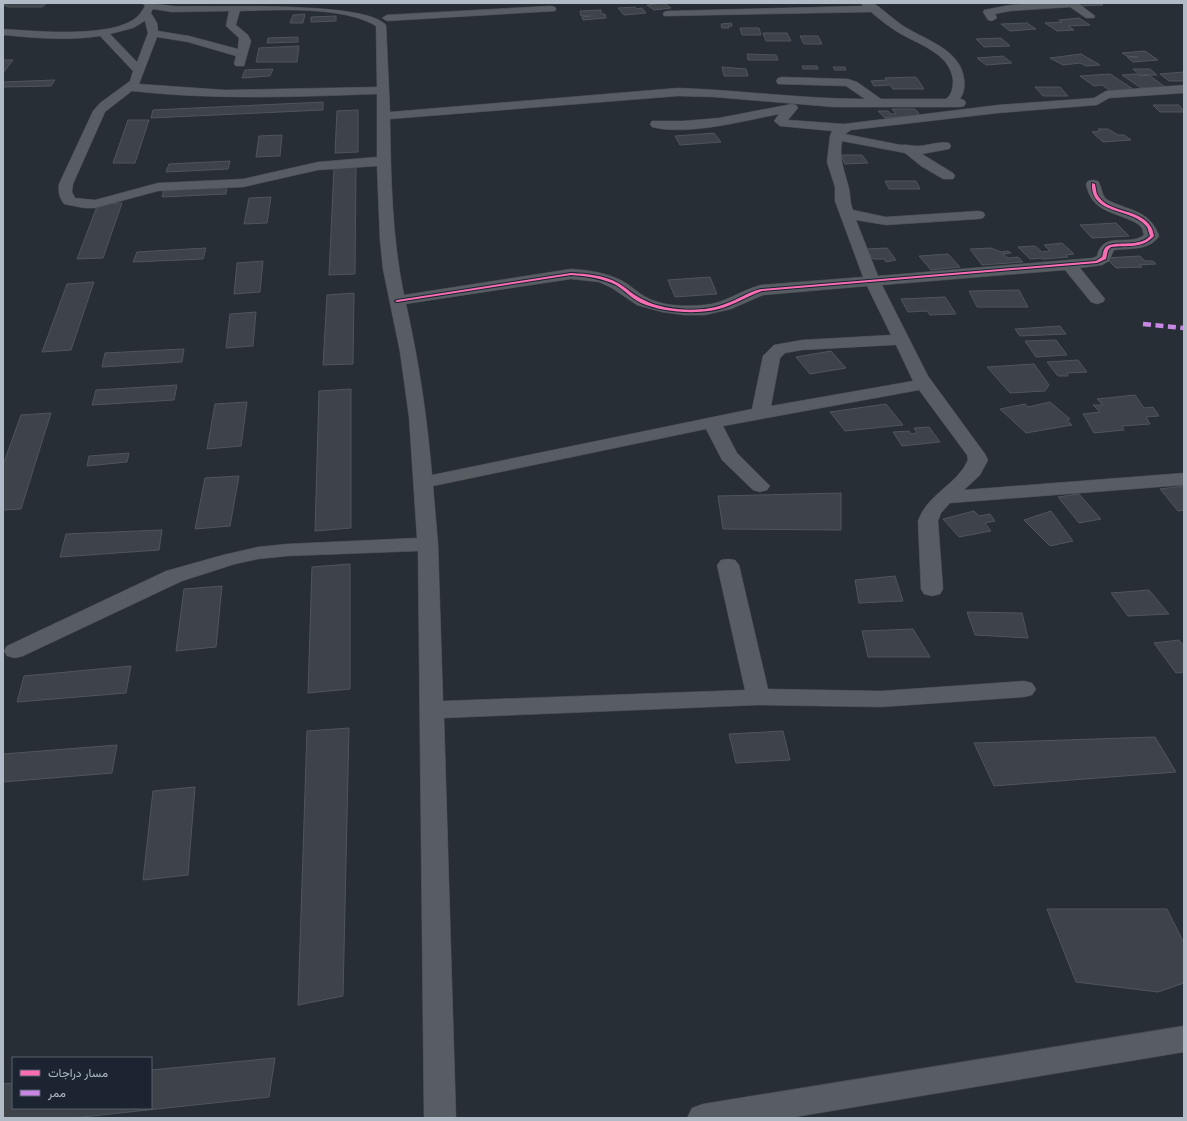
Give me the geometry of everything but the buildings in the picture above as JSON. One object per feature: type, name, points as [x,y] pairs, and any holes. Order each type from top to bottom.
[{"type":"street","points":[[148,7],[172,9],[308,4],[378,13],[551,9]]},
{"type":"street","points":[[992,18],[988,12],[1003,9],[1072,4],[1090,16]]},
{"type":"street","points":[[378,13],[411,6]]},
{"type":"street","points":[[668,14],[870,6],[900,29],[937,49],[952,62],[958,75],[958,94],[950,102]]},
{"type":"street","points":[[3,32],[60,36],[102,32],[131,23],[143,17],[148,7]]},
{"type":"street","points":[[148,7],[153,33],[135,82],[104,106],[95,117],[66,184],[65,192],[69,200],[84,204],[95,204],[158,187],[242,182],[266,179],[318,166],[384,161]]},
{"type":"street","points":[[153,33],[185,38],[241,59],[245,41],[244,37],[231,26],[231,21],[236,7]]},
{"type":"street","points":[[378,13],[381,28],[385,212],[387,240],[397,301],[412,374],[418,417],[428,544],[433,710],[440,1118]]},
{"type":"street","points":[[102,32],[139,71]]},
{"type":"street","points":[[10,42],[30,34]]},
{"type":"street","points":[[782,82],[848,83],[878,103]]},
{"type":"street","points":[[130,87],[180,93],[227,95],[383,90]]},
{"type":"street","points":[[840,132],[887,122],[985,110],[1093,101],[1099,100],[1106,95],[1184,89]]},
{"type":"street","points":[[384,116],[678,92],[714,93],[796,105],[950,102],[966,104],[985,110]]},
{"type":"street","points":[[656,124],[683,125],[719,122],[796,105]]},
{"type":"street","points":[[796,105],[780,121],[784,123],[840,132],[888,148],[909,151],[925,150],[944,146]]},
{"type":"street","points":[[887,122],[897,139],[909,151],[926,164],[948,176]]},
{"type":"street","points":[[840,132],[834,152],[834,162],[840,179],[842,201],[873,282],[900,340],[924,384],[972,448],[978,460],[973,471],[931,512],[928,521],[932,589]]},
{"type":"street","points":[[397,301],[555,276],[581,275],[602,278],[614,282],[631,295],[656,306],[672,309],[695,310],[722,306],[750,293],[761,290],[873,282],[1097,262],[1104,258],[1106,249],[1110,246],[1145,242],[1152,236],[1149,229],[1140,220],[1098,200],[1093,184]]},
{"type":"street","points":[[846,212],[871,219],[886,221],[978,215]]},
{"type":"street","points":[[1069,265],[1097,299]]},
{"type":"street","points":[[760,414],[772,356],[780,349],[794,346],[900,340]]},
{"type":"street","points":[[424,482],[712,422],[924,384]]},
{"type":"street","points":[[712,422],[729,456],[760,486]]},
{"type":"street","points":[[945,497],[1184,479]]},
{"type":"street","points":[[15,651],[174,576],[230,559],[258,553],[287,550],[428,544]]},
{"type":"street","points":[[728,565],[758,697]]},
{"type":"street","points":[[433,710],[758,697],[880,699],[1024,689]]},
{"type":"street","points":[[703,1118],[1184,1039]]},
{"type":"marked path","points":[[1143,324],[1184,328]]},
{"type":"cycle path","points":[[397,301],[571,274],[591,276],[611,281],[643,302],[652,305],[662,308],[694,311],[725,306],[761,290],[1097,262],[1104,258],[1106,249],[1110,246],[1139,244],[1148,240],[1152,236],[1149,227],[1136,216],[1101,202],[1095,195],[1093,184]]}]
